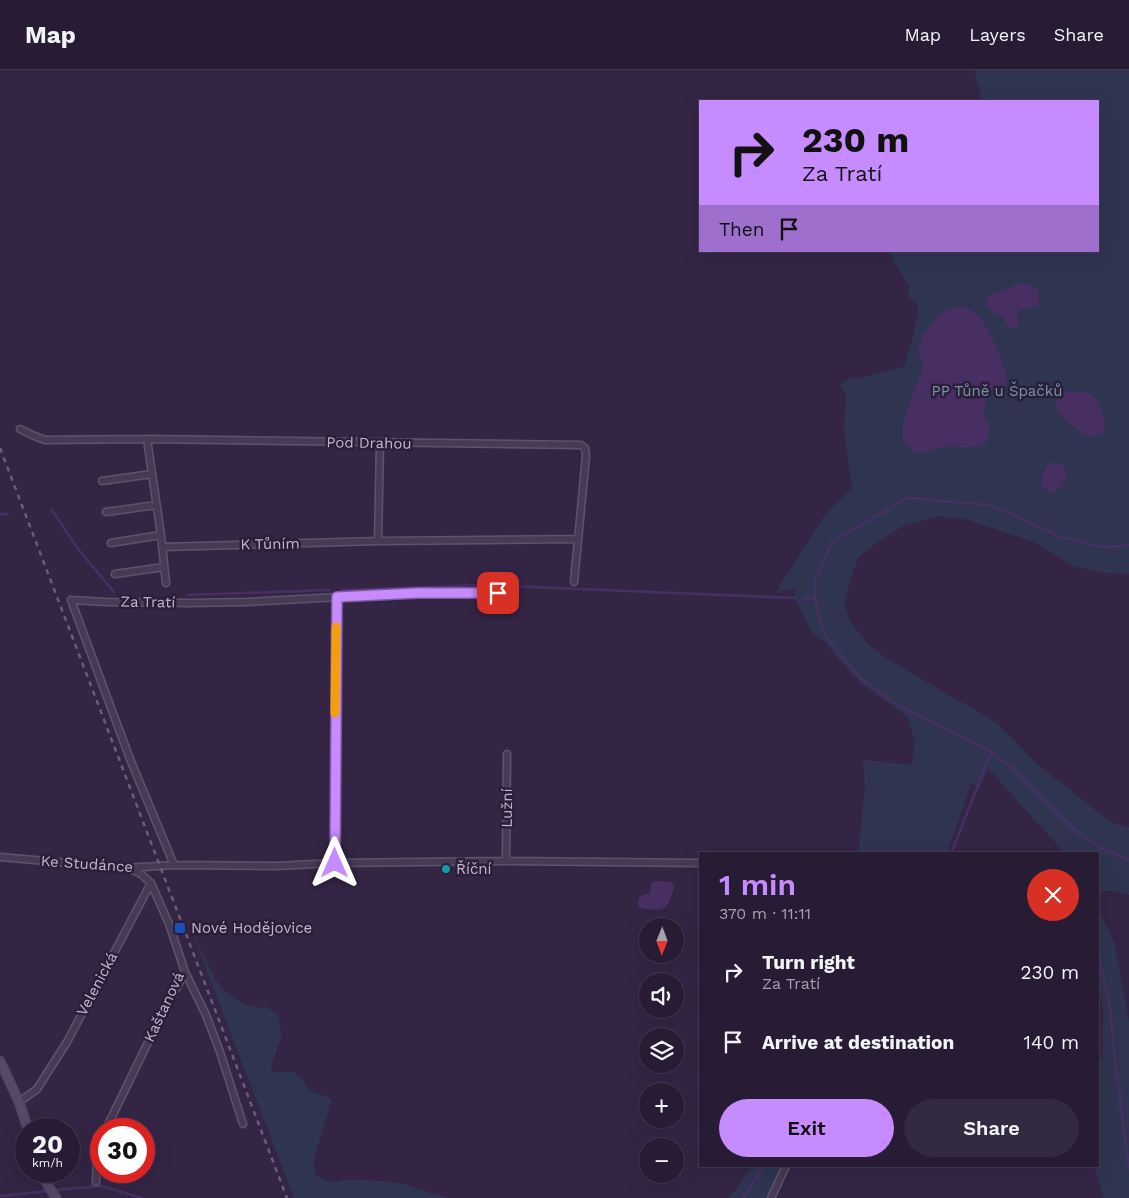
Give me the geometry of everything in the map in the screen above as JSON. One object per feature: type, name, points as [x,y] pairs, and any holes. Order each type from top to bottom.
[{"type":"main road","points":[[0,1060],[24,1118]]},
{"type":"main road","points":[[47,1183],[54,1196]]},
{"type":"street","name":"Pod Drahou","points":[[20,429],[45,440],[581,445],[585,448],[586,456],[574,582]]},
{"type":"street","points":[[147,440],[166,583]]},
{"type":"street","points":[[378,541],[380,443]]},
{"type":"street","points":[[102,481],[152,474]]},
{"type":"street","points":[[106,512],[156,505]]},
{"type":"street","points":[[111,543],[161,536]]},
{"type":"street","name":"K Tůním","points":[[162,547],[378,541],[577,539]]},
{"type":"street","points":[[115,574],[164,567]]},
{"type":"street","name":"Za Tratí","points":[[174,865],[130,759],[71,600],[190,603],[417,593],[510,593]]},
{"type":"street","points":[[335,863],[337,597]]},
{"type":"street","name":"Lužní","points":[[506,861],[507,754]]},
{"type":"street","name":"Ke Studánce","points":[[0,857],[126,868],[174,865]]},
{"type":"street","points":[[174,865],[276,866],[335,863],[506,861],[699,863]]},
{"type":"street","points":[[126,868],[141,874],[151,883]]},
{"type":"street","name":"Kaštanová","points":[[111,1118],[153,1032],[185,972],[169,924],[151,883]]},
{"type":"street","name":"Velenická","points":[[19,1102],[37,1089],[67,1042],[151,883]]},
{"type":"street","points":[[185,972],[210,1024],[243,1124]]},
{"type":"street","points":[[771,1198],[786,1167]]},
{"type":"green space","name":"PP Tůně u Špačků","points":[[974,70],[1129,70],[1129,574],[1106,573],[1073,566],[1034,542],[965,519],[939,516],[903,526],[859,557],[844,603],[850,621],[867,643],[884,657],[997,723],[1037,764],[1094,809],[1115,824],[1129,827],[1129,895],[1109,891],[1099,894],[1099,852],[1061,852],[1060,848],[988,768],[979,789],[971,783],[948,852],[858,852],[865,788],[863,760],[912,765],[915,741],[908,717],[863,685],[826,643],[812,633],[794,596],[796,589],[776,592],[826,513],[852,488],[844,429],[846,395],[840,385],[850,378],[855,379],[904,366],[913,338],[918,305],[908,297],[909,287],[889,252],[1099,252],[1099,100],[982,100]]},
{"type":"green space","points":[[1099,911],[1114,942],[1129,1022],[1129,1198],[1104,1198],[1094,1167],[1099,1167],[1099,1059],[1105,1062],[1102,1060],[1103,1012],[1099,982]]},
{"type":"green space","points":[[190,927],[214,977],[223,990],[243,1004],[260,1008],[267,1007],[278,1015],[282,1037],[271,1064],[272,1072],[293,1072],[313,1092],[332,1099],[313,1162],[316,1176],[331,1182],[353,1179],[400,1183],[448,1198],[294,1198]]},
{"type":"green space","points":[[750,1167],[791,1167],[770,1198],[728,1198]]},
{"type":"shaded area","points":[[1019,284],[1028,284],[1038,290],[1039,305],[1018,311],[1016,314],[1020,324],[1013,328],[1008,325],[1003,317],[992,312],[986,301],[989,296]]},
{"type":"shaded area","points":[[965,307],[975,313],[986,326],[1008,379],[1004,387],[994,388],[986,401],[984,416],[989,427],[987,440],[984,444],[978,446],[945,447],[923,453],[914,453],[903,440],[903,423],[923,367],[922,359],[918,352],[922,336],[939,315],[949,309]]},
{"type":"shaded area","points":[[1068,391],[1086,393],[1094,397],[1100,406],[1104,420],[1103,433],[1097,436],[1087,435],[1070,424],[1060,414],[1056,405],[1057,400]]},
{"type":"shaded area","points":[[1050,463],[1058,463],[1066,470],[1063,485],[1055,492],[1050,492],[1043,488],[1042,478]]},
{"type":"shaded area","points":[[653,881],[671,882],[674,885],[666,907],[651,910],[639,907],[640,896],[650,893]]},
{"type":"waterway","points":[[991,752],[901,707],[864,681],[828,639],[821,624],[815,599],[815,581],[832,542],[908,498],[990,505],[1061,537],[1101,547],[1129,545]]},
{"type":"waterway","points":[[52,510],[78,549],[114,592]]},
{"type":"waterway","points":[[0,514],[8,514]]},
{"type":"waterway","points":[[342,590],[483,585],[795,598]]},
{"type":"waterway","points":[[188,595],[330,590]]},
{"type":"waterway","points":[[803,599],[815,599]]},
{"type":"waterway","points":[[952,852],[991,752],[1014,770],[1077,832],[1103,849],[1129,860]]},
{"type":"waterway","points":[[1099,957],[1110,1007],[1129,1168]]},
{"type":"waterway","points":[[743,1198],[763,1167]]},
{"type":"waterway","points":[[54,1190],[101,1186],[142,1198]]},
{"type":"waterway","points":[[0,1196],[48,1191]]},
{"type":"railway","points":[[0,448],[287,1198]]},
{"type":"slow traffic","points":[[335,713],[336,627]]},
{"type":"place","name":"Říční","points":[[446,869]]},
{"type":"place","name":"Nové Hodějovice","points":[[180,928]]},
{"type":"route","points":[[335,863],[337,597],[417,593],[498,593]]}]
